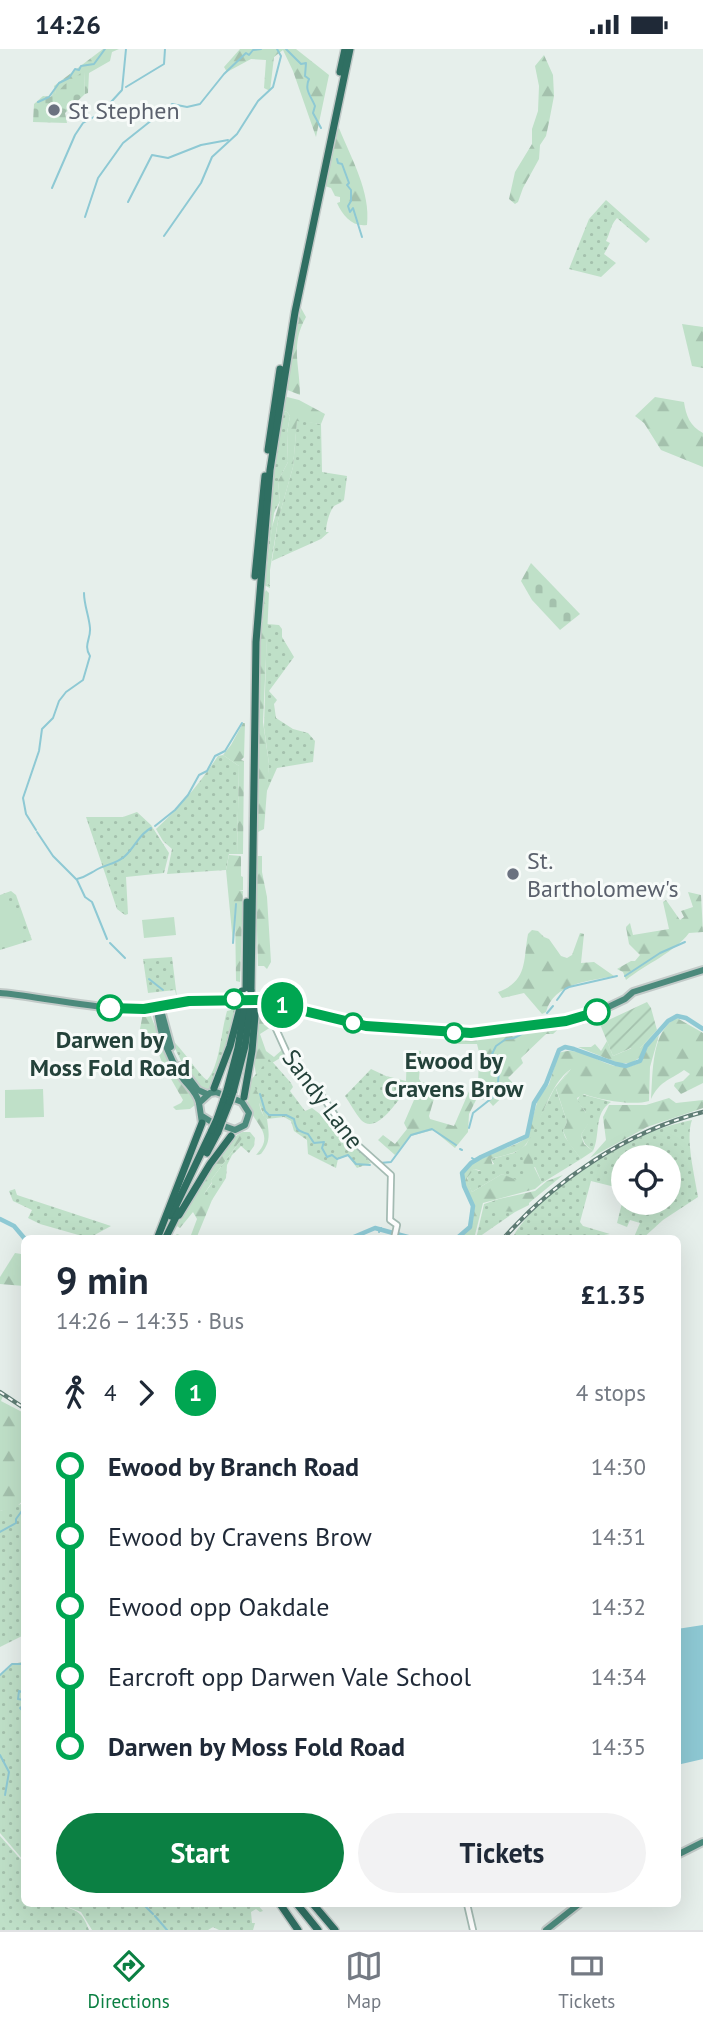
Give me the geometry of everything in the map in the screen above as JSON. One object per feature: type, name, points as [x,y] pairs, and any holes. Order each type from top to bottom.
[{"type":"highway","points":[[167,1235],[215,1131],[245,1046],[249,991],[251,643],[257,548],[275,398],[345,49]]},
{"type":"highway","points":[[249,922],[256,642],[270,470],[295,312],[350,49]]},
{"type":"highway","points":[[146,1009],[154,1014],[173,1004],[228,999],[266,1001],[384,1028],[471,1033],[576,1021],[625,999],[633,992],[703,970]]},
{"type":"highway","points":[[0,993],[113,1008],[160,1011]]},
{"type":"highway","points":[[199,1103],[210,1091],[248,1004]]},
{"type":"highway","points":[[168,1235],[199,1181],[231,1136],[248,1119],[249,1111],[245,1100],[252,1051],[248,1004]]},
{"type":"highway","points":[[160,1011],[177,1061],[196,1089],[245,1100]]},
{"type":"highway","points":[[159,1235],[202,1119],[197,1096],[171,1057],[160,1011]]},
{"type":"highway","points":[[202,1119],[228,1129],[238,1129]]},
{"type":"highway","points":[[160,1235],[215,1131]]},
{"type":"highway","points":[[681,1852],[702,1842]]},
{"type":"highway","points":[[282,1907],[298,1930]]},
{"type":"highway","points":[[294,1907],[312,1930]]},
{"type":"highway","points":[[300,1907],[318,1930]]},
{"type":"highway","points":[[316,1907],[335,1930]]},
{"type":"highway","points":[[547,1930],[575,1907]]},
{"type":"main road","name":"Sandy Lane","points":[[266,1001],[266,1007],[291,1062],[320,1093],[352,1140],[391,1175],[390,1220],[395,1232]]},
{"type":"main road","points":[[468,1907],[473,1930]]},
{"type":"green space","points":[[103,49],[119,49],[112,52],[110,61],[89,73],[88,93],[85,94],[84,72],[56,95],[54,86]]},
{"type":"green space","points":[[240,49],[296,49],[329,75],[316,137],[283,50],[274,57],[270,91],[264,88],[266,60],[251,59],[227,72],[224,67]]},
{"type":"green space","points":[[544,55],[553,75],[554,96],[549,122],[546,136],[540,145],[539,159],[515,204],[509,199],[515,172],[532,144],[539,86],[535,66]]},
{"type":"green space","points":[[84,71],[85,94],[65,113],[67,123],[33,122],[34,104],[43,96],[51,97],[55,89],[56,94]]},
{"type":"green space","points":[[339,128],[363,188],[367,225],[349,220],[337,203],[340,202],[340,197],[335,196],[331,188],[325,186]]},
{"type":"green space","points":[[606,200],[650,239],[646,243],[617,218],[606,241],[610,243],[604,254],[616,263],[601,277],[569,269],[589,219]]},
{"type":"green space","points":[[301,308],[306,317],[297,346],[300,395],[285,389]]},
{"type":"green space","points":[[682,324],[703,327],[703,368],[692,366]]},
{"type":"green space","points":[[283,396],[299,400],[325,414],[321,424],[297,421],[293,467],[278,520],[270,585],[265,582],[272,527],[280,501],[278,481],[288,462],[287,433],[290,416],[281,410]]},
{"type":"green space","points":[[655,397],[684,402],[689,420],[703,433],[703,467],[661,450],[644,423],[635,416]]},
{"type":"green space","points":[[281,410],[290,416],[287,433],[288,462],[278,481],[280,501],[274,513],[265,582],[270,588],[262,584]]},
{"type":"green space","points":[[297,420],[321,424],[322,472],[347,476],[344,500],[334,506],[328,517],[326,532],[329,532],[321,539],[272,561],[278,520],[293,467]]},
{"type":"green space","points":[[531,563],[580,614],[560,630],[532,600],[521,581]]},
{"type":"green space","points":[[266,590],[269,593],[263,722],[269,764],[264,829],[258,832],[255,831],[260,623],[263,621],[262,598]]},
{"type":"green space","points":[[267,624],[279,625],[282,637],[294,657],[269,691],[277,700],[274,704],[276,718],[293,729],[308,733],[315,741],[313,762],[277,768],[266,793],[269,764],[264,727]]},
{"type":"green space","points":[[243,723],[243,854],[237,854],[239,766],[223,755]]},
{"type":"green space","points":[[223,755],[239,766],[237,854],[229,854],[226,870],[167,874],[172,849],[156,829],[189,794],[218,756]]},
{"type":"green space","points":[[137,812],[151,825],[169,853],[164,873],[126,877],[128,914],[125,915],[117,909],[86,817],[123,817]]},
{"type":"green space","points":[[229,855],[241,856],[243,877],[243,890],[239,890],[243,891],[240,982],[236,981],[235,910],[233,943],[226,870]]},
{"type":"green space","points":[[255,856],[262,856],[267,897],[271,962],[267,969],[258,966]]},
{"type":"green space","points":[[11,891],[16,895],[32,940],[0,950],[0,895]]},
{"type":"green space","points":[[688,892],[701,895],[703,932],[689,933],[668,952],[626,980],[623,972],[617,969],[635,961],[640,955],[629,944],[626,927],[630,923],[633,935],[669,929],[663,902],[666,900],[680,920],[684,917],[681,911],[693,907]]},
{"type":"green space","points":[[0,904],[15,907],[24,930],[17,942],[0,945]]},
{"type":"green space","points":[[174,917],[176,935],[144,938],[142,920]]},
{"type":"green space","points":[[532,930],[549,939],[561,956],[567,958],[572,955],[580,933],[584,934],[581,963],[594,962],[614,976],[564,989],[542,1014],[524,993],[502,998],[498,992],[515,982],[519,976],[528,934]]},
{"type":"green space","points":[[172,957],[177,998],[175,990],[148,993],[143,959]]},
{"type":"green space","points":[[647,1002],[657,1030],[640,1048],[633,1052],[631,1048],[613,1056],[600,1024]]},
{"type":"green space","points":[[232,1004],[237,1005],[234,1022],[210,1091],[190,1076],[170,1038],[207,1080],[215,1066],[227,1011],[231,1010]]},
{"type":"green space","points":[[260,1007],[263,1007],[271,1027],[260,1034],[266,1051],[274,1057],[283,1049],[285,1055],[272,1063],[269,1059],[256,1074],[254,1063]]},
{"type":"green space","points":[[143,1013],[150,1014],[163,1046],[195,1098],[195,1105],[190,1109],[176,1110],[173,1107],[183,1100],[163,1065],[152,1036],[147,1037],[145,1031],[140,1029]]},
{"type":"green space","points":[[677,1018],[703,1033],[703,1083],[681,1094],[674,1086],[690,1074],[684,1070],[661,1085],[651,1099],[653,1065],[658,1042],[668,1024]]},
{"type":"green space","points":[[563,1025],[553,1034],[546,1034],[521,1058],[523,1063],[508,1078],[515,1085],[493,1106],[487,1099],[476,1100],[469,1114],[468,1132],[455,1148],[433,1130],[411,1136],[395,1155],[378,1140],[383,1135],[395,1144],[407,1129],[404,1123],[417,1093],[413,1090],[400,1095],[399,1088],[386,1076],[406,1081],[407,1050],[421,1051],[421,1082],[438,1085],[430,1119],[454,1126],[470,1089],[478,1086],[479,1052],[477,1044],[455,1044],[445,1036],[471,1036]]},
{"type":"green space","points":[[657,1030],[645,1045],[640,1057],[632,1063],[618,1063],[578,1047],[591,1047],[595,1044],[601,1051],[607,1041],[613,1056],[632,1048],[640,1048]]},
{"type":"green space","points":[[659,1035],[650,1067],[649,1101],[616,1102],[584,1094],[577,1098],[588,1121],[581,1135],[584,1144],[593,1151],[581,1159],[563,1131],[567,1122],[556,1088],[571,1069],[563,1075],[551,1094],[532,1136],[523,1147],[491,1159],[493,1166],[483,1171],[474,1169],[467,1178],[472,1192],[502,1174],[519,1181],[526,1174],[521,1151],[528,1146],[532,1149],[533,1165],[542,1183],[535,1189],[483,1203],[475,1235],[463,1235],[471,1228],[474,1206],[463,1173],[477,1160],[527,1137],[538,1099],[549,1084],[559,1053],[580,1052],[619,1067],[641,1062],[648,1046]]},
{"type":"green space","points":[[269,1058],[291,1083],[293,1087],[290,1091],[305,1111],[312,1108],[324,1117],[329,1111],[348,1139],[371,1163],[357,1168],[348,1156],[338,1159],[336,1168],[308,1154],[307,1140],[294,1131],[291,1121],[284,1117],[264,1117],[251,1080]]},
{"type":"green space","points":[[571,1068],[556,1089],[567,1122],[563,1131],[565,1137],[581,1159],[542,1183],[535,1167],[526,1169],[526,1175],[519,1182],[502,1174],[472,1192],[469,1174],[474,1169],[479,1171],[494,1164],[491,1159],[514,1153],[526,1145],[554,1089]]},
{"type":"green space","points":[[371,1069],[386,1076],[400,1088],[401,1097],[389,1112],[372,1124],[361,1120],[345,1096]]},
{"type":"green space","points":[[251,1080],[267,1119],[269,1134],[264,1150],[256,1155],[262,1147],[264,1134],[248,1103]]},
{"type":"green space","points":[[43,1089],[44,1117],[5,1118],[5,1090]]},
{"type":"green space","points":[[581,1094],[611,1102],[602,1112],[593,1151],[585,1144],[581,1135],[588,1123],[585,1111],[577,1101]]},
{"type":"green space","points":[[669,1098],[676,1103],[703,1100],[703,1108],[647,1127],[590,1158],[606,1140],[603,1117],[609,1105],[646,1105]]},
{"type":"green space","points":[[692,1120],[690,1147],[698,1197],[681,1208],[681,1145],[624,1145],[646,1134]]},
{"type":"green space","points":[[243,1132],[250,1132],[255,1138],[254,1146],[249,1153],[241,1146],[232,1155],[227,1165],[226,1178],[212,1200],[204,1200],[211,1180],[238,1144]]},
{"type":"green space","points":[[243,1132],[243,1137],[211,1180],[204,1200],[212,1200],[198,1235],[191,1235],[197,1219],[193,1212],[180,1228],[177,1226],[216,1159],[235,1137]]},
{"type":"green space","points":[[611,1153],[611,1186],[591,1181],[580,1222],[583,1226],[610,1234],[514,1235],[521,1224],[551,1195]]},
{"type":"green space","points":[[563,1175],[529,1205],[515,1212],[499,1211],[499,1199],[535,1191],[547,1181]]},
{"type":"green space","points":[[15,1189],[17,1195],[111,1226],[94,1235],[78,1235],[40,1224],[28,1218],[32,1210],[13,1201],[9,1191]]},
{"type":"green space","points":[[499,1199],[499,1208],[515,1212],[482,1235],[477,1235],[484,1204]]},
{"type":"green space","points":[[619,1215],[671,1215],[646,1235],[635,1235],[640,1223],[630,1220],[627,1227],[617,1223]]},
{"type":"green space","points":[[15,1253],[21,1254],[21,1286],[0,1284],[0,1277]]},
{"type":"green space","points":[[0,1394],[3,1396],[1,1401],[21,1411],[21,1503],[0,1511]]},
{"type":"green space","points":[[21,1504],[21,1636],[0,1647],[0,1511]]},
{"type":"green space","points":[[21,1662],[21,1858],[0,1833],[0,1676],[12,1665]]},
{"type":"green space","points":[[0,1836],[21,1860],[21,1907],[70,1908],[81,1915],[89,1930],[0,1930]]},
{"type":"green space","points":[[68,1907],[260,1907],[263,1911],[256,1909],[251,1912],[252,1923],[255,1923],[253,1930],[219,1930],[213,1927],[208,1930],[92,1930],[81,1912]]},
{"type":"water","points":[[703,1625],[703,1759],[681,1764],[681,1628]]},
{"type":"waterway","points":[[38,102],[49,97],[59,83],[69,78],[75,69],[94,64],[105,49]]},
{"type":"waterway","points":[[52,188],[83,123],[101,113],[122,90],[126,49]]},
{"type":"waterway","points":[[126,87],[164,64],[165,49]]},
{"type":"waterway","points":[[85,217],[98,178],[123,143],[172,104],[187,107],[200,104],[224,74],[246,53],[249,55],[253,50],[261,49]]},
{"type":"waterway","points":[[164,236],[201,183],[212,157],[237,134],[258,101],[273,87],[281,56],[277,49]]},
{"type":"waterway","points":[[286,49],[301,64],[306,63],[305,76],[309,79],[308,90],[315,106],[313,113],[321,128]]},
{"type":"waterway","points":[[128,202],[152,155],[168,158],[201,145],[228,140]]},
{"type":"waterway","points":[[337,159],[338,163],[342,164],[349,183],[347,185],[351,190],[351,201],[348,206],[350,212],[353,208],[362,237]]},
{"type":"waterway","points":[[36,830],[26,814],[23,798],[39,751],[42,729],[53,718],[59,701],[66,692],[83,680],[90,656],[87,645],[90,628],[84,593]]},
{"type":"waterway","points":[[155,826],[188,795],[199,775],[207,771],[215,756],[225,751],[242,723]]},
{"type":"waterway","points":[[77,879],[122,859],[151,828]]},
{"type":"waterway","points":[[37,832],[53,856],[77,880],[85,897],[92,902],[107,939]]},
{"type":"waterway","points":[[233,943],[236,904]]},
{"type":"waterway","points":[[625,976],[660,953],[685,942]]},
{"type":"waterway","points":[[110,943],[125,958]]},
{"type":"waterway","points":[[557,1000],[569,987],[617,976]]},
{"type":"waterway","points":[[149,979],[163,990]]},
{"type":"waterway","points":[[547,1013],[553,1006]]},
{"type":"waterway","points":[[461,1235],[470,1227],[473,1206],[464,1186],[462,1173],[481,1157],[527,1136],[534,1103],[546,1084],[559,1050],[565,1047],[574,1049],[626,1066],[640,1061],[646,1046],[668,1021],[677,1016],[686,1018],[703,1029]]},
{"type":"waterway","points":[[469,1128],[473,1113],[497,1094],[499,1071],[491,1056],[496,1046],[531,1029]]},
{"type":"waterway","points":[[260,1094],[265,1111],[269,1115],[286,1115],[294,1119],[298,1129],[308,1134],[314,1143],[324,1142],[322,1148],[327,1157],[332,1155],[337,1159],[348,1155],[356,1164],[370,1165]]},
{"type":"waterway","points":[[380,1163],[391,1162],[411,1135],[432,1129],[456,1145]]},
{"type":"waterway","points":[[0,1219],[14,1226],[22,1235]]},
{"type":"waterway","points":[[358,1235],[375,1228],[400,1235]]},
{"type":"waterway","points":[[379,1232],[381,1228]]},
{"type":"waterway","points":[[0,1532],[16,1523],[21,1512]]},
{"type":"waterway","points":[[0,1675],[12,1664],[21,1664]]},
{"type":"waterway","points":[[21,1692],[19,1691],[18,1699],[21,1700]]},
{"type":"waterway","points":[[0,1755],[9,1772],[5,1795]]},
{"type":"waterway","points":[[146,1907],[153,1914]]},
{"type":"waterway","points":[[155,1916],[167,1930]]},
{"type":"railway","points":[[507,1235],[545,1197],[594,1161],[647,1132],[703,1112]]},
{"type":"railway","points":[[0,1392],[21,1406]]},
{"type":"bus line","name":"1","points":[[110,1008],[144,1009],[189,1001],[259,1000],[366,1026],[471,1033],[566,1021],[597,1012]]},
{"type":"place","name":"St Stephen","points":[[54,110]]},
{"type":"place","name":"St. Bartholomew's","points":[[513,874]]},
{"type":"place","name":"Darwen by Moss Fold Road","points":[[110,1008]]},
{"type":"place","name":"Ewood by Cravens Brow","points":[[454,1033]]}]
